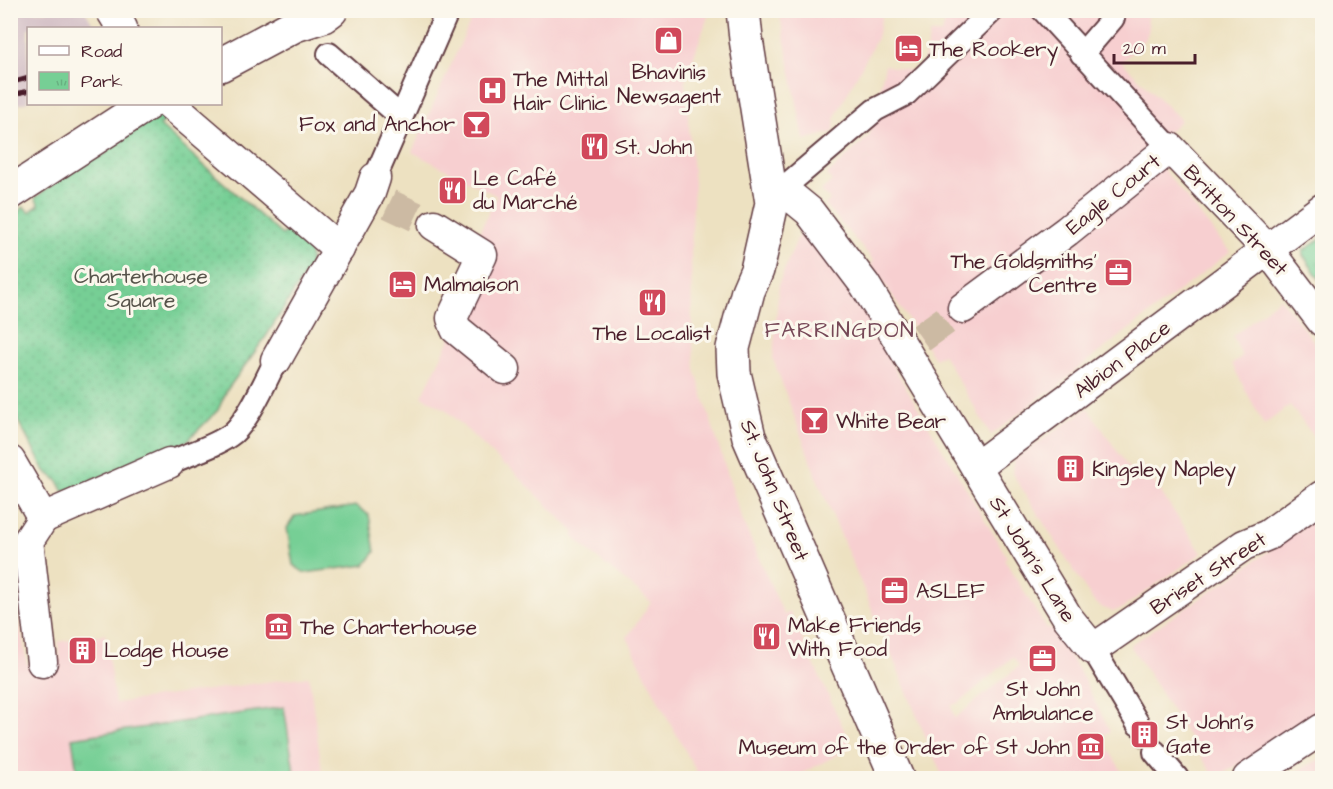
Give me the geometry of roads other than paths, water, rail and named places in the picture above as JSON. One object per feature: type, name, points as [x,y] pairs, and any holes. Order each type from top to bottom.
[{"type":"main road","name":"St. John Street","points":[[743,10],[746,39],[777,190],[757,270],[748,291],[733,348],[734,373],[749,437],[897,778]]},
{"type":"main road","points":[[222,64],[294,25],[324,12]]},
{"type":"main road","points":[[10,194],[145,105]]},
{"type":"street","points":[[111,10],[121,27]]},
{"type":"street","points":[[42,662],[28,541],[43,518],[225,438],[234,432],[243,421],[339,249],[378,192],[401,117],[448,10]]},
{"type":"street","points":[[777,190],[876,110],[906,94],[993,10]]},
{"type":"street","name":"Eagle Court","points":[[963,308],[1067,231],[1170,148],[1043,10]]},
{"type":"street","points":[[1082,54],[1113,18],[1114,10]]},
{"type":"street","points":[[329,54],[401,117]]},
{"type":"street","points":[[171,105],[339,249]]},
{"type":"street","name":"Britton Street","points":[[1170,148],[1268,250],[1323,321]]},
{"type":"street","name":"St John's Lane","points":[[777,190],[810,211],[913,344],[976,468],[1068,618],[1093,649]]},
{"type":"street","name":"Albion Place","points":[[976,468],[1323,209]]},
{"type":"street","points":[[434,225],[482,255],[452,318],[456,329],[505,369]]},
{"type":"street","points":[[10,461],[43,518]]},
{"type":"street","name":"Briset Street","points":[[1093,649],[1244,545],[1268,536],[1323,496]]},
{"type":"street","points":[[1093,649],[1138,724]]},
{"type":"street","points":[[1248,778],[1323,729]]},
{"type":"street","points":[[1155,752],[1177,778]]},
{"type":"tunnel","points":[[389,204],[434,225]]},
{"type":"tunnel","points":[[921,338],[963,308]]},
{"type":"tunnel","points":[[1138,724],[1155,752]]},
{"type":"railway","points":[[10,83],[27,78]]},
{"type":"railway","points":[[10,95],[27,91]]},
{"type":"place","name":"Bhavinis Newsagent","points":[[669,41]]},
{"type":"place","name":"The Rookery","points":[[908,49]]},
{"type":"place","name":"The Mittal Hair Clinic","points":[[492,91]]},
{"type":"place","name":"Fox and Anchor","points":[[476,124]]},
{"type":"place","name":"St. John","points":[[594,147]]},
{"type":"place","name":"Le Café du Marché","points":[[452,190]]},
{"type":"place","name":"The Goldsmiths' Centre","points":[[1118,273]]},
{"type":"place","name":"Malmaison","points":[[403,284]]},
{"type":"place","name":"The Localist","points":[[652,302]]},
{"type":"place","name":"White Bear","points":[[815,421]]},
{"type":"place","name":"Kingsley Napley","points":[[1071,469]]},
{"type":"place","name":"ASLEF","points":[[895,591]]},
{"type":"place","name":"The Charterhouse","points":[[279,627]]},
{"type":"place","name":"Make Friends With Food","points":[[767,637]]},
{"type":"place","name":"Lodge House","points":[[83,650]]},
{"type":"place","name":"St John Ambulance","points":[[1043,658]]},
{"type":"place","name":"St John's Gate","points":[[1145,734]]},
{"type":"place","name":"Museum of the Order of St John","points":[[1091,747]]},
{"type":"district","name":"FARRINGDON","points":[[840,329]]},
{"type":"park label","name":"Charterhouse Square","points":[[141,288]]}]
